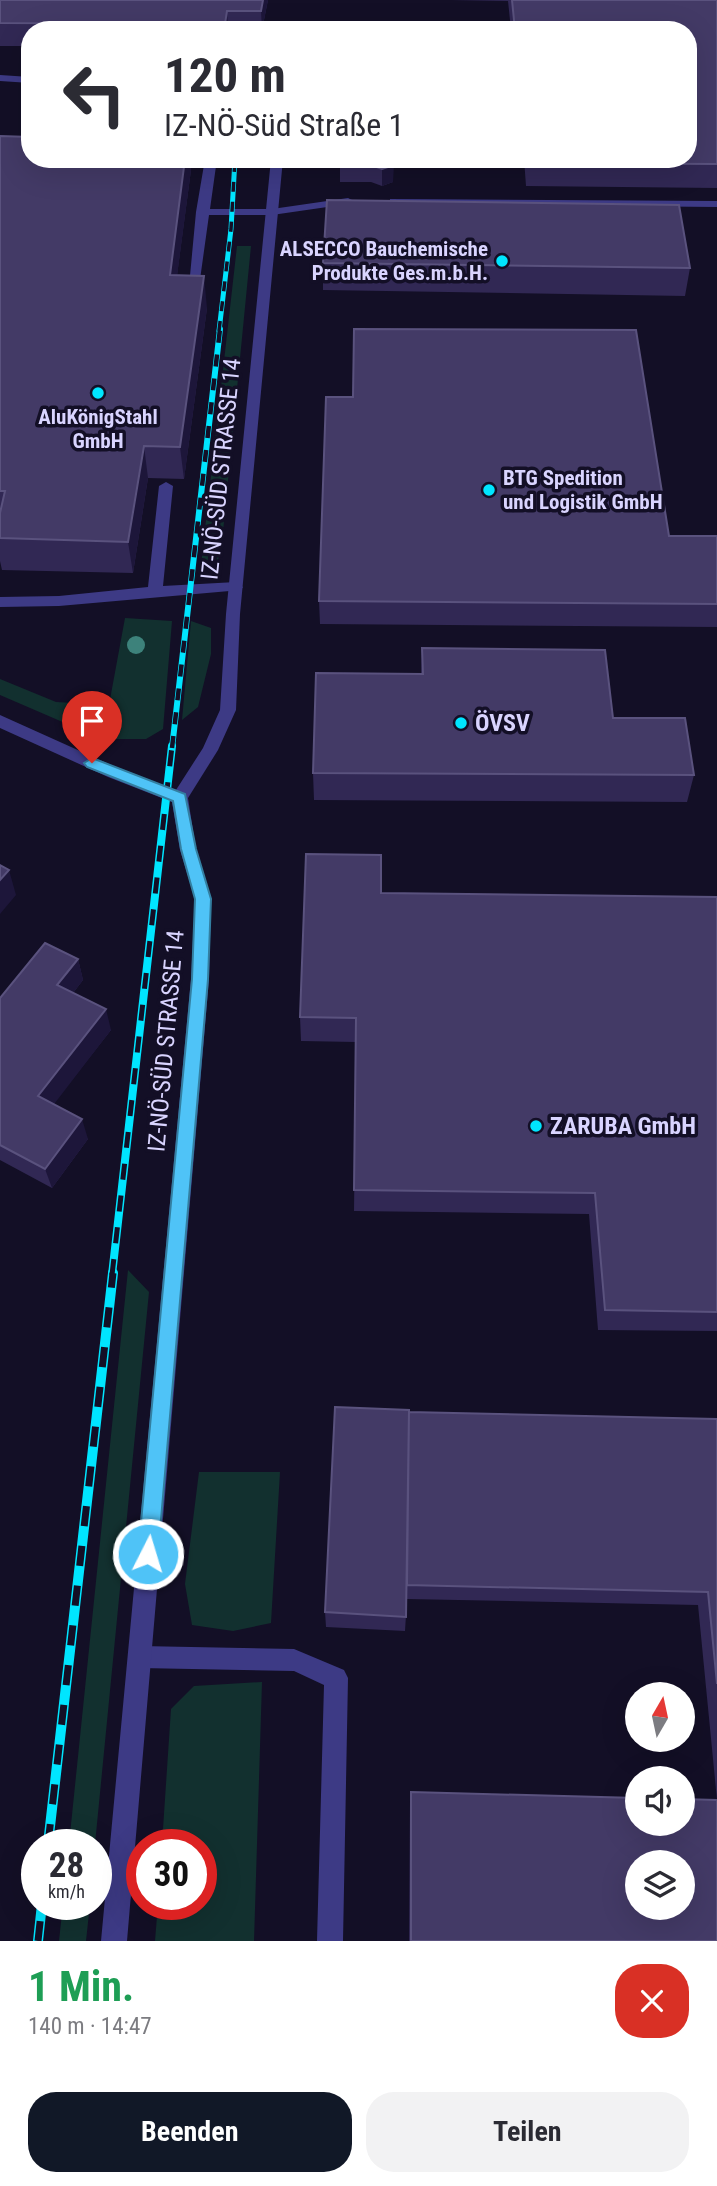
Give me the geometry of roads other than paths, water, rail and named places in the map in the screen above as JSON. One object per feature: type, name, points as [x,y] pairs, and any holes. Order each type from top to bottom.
[{"type":"street","points":[[0,78],[21,79]]},
{"type":"street","points":[[192,294],[209,168]]},
{"type":"street","name":"IZ-NÖ-SÜD STRASSE 14","points":[[114,1941],[200,979],[203,899],[188,849],[180,798],[210,750],[228,710],[236,587],[276,168]]},
{"type":"street","points":[[202,212],[272,212],[355,201]]},
{"type":"street","points":[[382,201],[717,204]]},
{"type":"street","points":[[155,590],[166,486]]},
{"type":"street","points":[[0,603],[28,604],[190,587],[236,587]]},
{"type":"street","points":[[0,721],[114,774],[180,798]]},
{"type":"street","points":[[140,1657],[294,1660],[336,1678],[330,1941]]},
{"type":"railway","points":[[219,331],[231,229],[234,168]]},
{"type":"railway","points":[[172,748],[220,329]]},
{"type":"railway","points":[[112,1275],[172,746]]},
{"type":"railway","points":[[50,1829],[113,1273]]},
{"type":"railway","points":[[38,1941],[40,1920]]},
{"type":"place","name":"ALSECCO Bauchemische Produkte Ges.m.b.H.","points":[[502,261]]},
{"type":"place","name":"AluKönigStahl GmbH","points":[[98,393]]},
{"type":"place","name":"BTG Spedition und Logistik GmbH","points":[[489,490]]},
{"type":"place","name":"ÖVSV","points":[[461,723]]},
{"type":"place","name":"ZARUBA GmbH","points":[[536,1126]]}]
